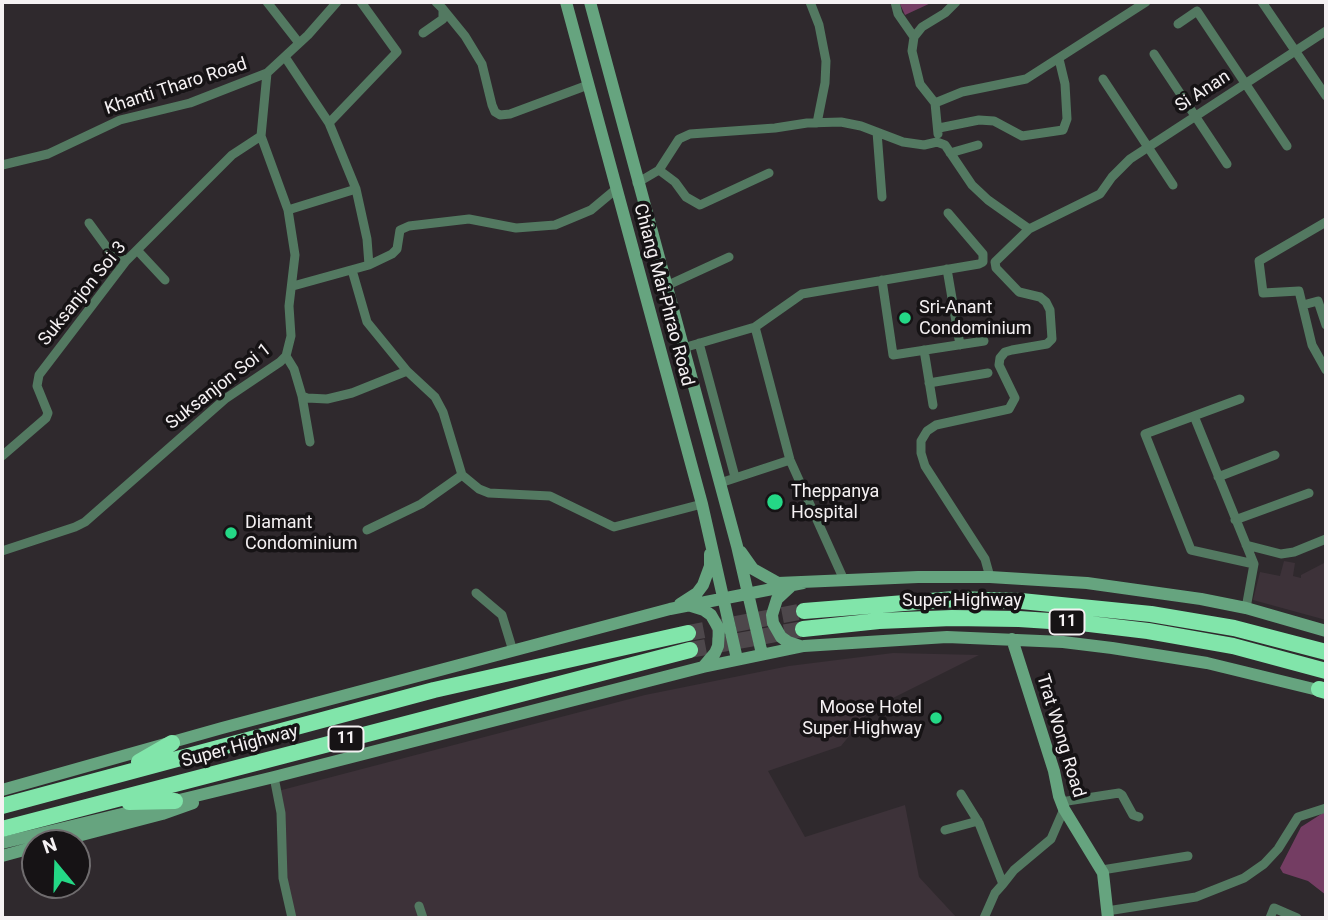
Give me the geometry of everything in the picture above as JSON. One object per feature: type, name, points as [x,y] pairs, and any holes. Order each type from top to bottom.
[{"type":"highway","name":"Super Highway","points":[[804,611],[955,599],[1021,601],[1151,614],[1234,628],[1326,652]]},
{"type":"highway","name":"Super Highway","points":[[803,629],[879,621],[952,618],[1081,623],[1233,646],[1326,671]]},
{"type":"highway","name":"Super Highway","points":[[2,806],[434,690],[688,633]]},
{"type":"highway","name":"Super Highway","points":[[2,829],[690,650]]},
{"type":"highway","points":[[121,773],[172,743]]},
{"type":"highway","points":[[101,803],[175,801]]},
{"type":"main road","name":"Chiang Mai-Phrao Road","points":[[566,2],[702,504],[737,659]]},
{"type":"main road","name":"Chiang Mai-Phrao Road","points":[[590,2],[737,546],[762,654]]},
{"type":"main road","points":[[615,190],[637,183]]},
{"type":"main road","points":[[737,546],[752,569],[761,575],[778,583],[800,584]]},
{"type":"main road","points":[[670,609],[701,588],[710,566],[711,547]]},
{"type":"main road","points":[[2,790],[222,728],[670,609],[800,584],[918,577],[990,577],[1122,587],[1246,608],[1326,631]]},
{"type":"main road","points":[[800,584],[789,587],[777,599],[772,614],[776,631],[788,642],[804,646]]},
{"type":"main road","points":[[688,605],[711,615],[719,629],[719,646],[703,667]]},
{"type":"main road","points":[[2,844],[703,667],[804,646],[921,638],[1012,639],[1161,655],[1254,673],[1324,691]]},
{"type":"main road","name":"Trat Wong Road","points":[[1012,639],[1063,806],[1102,870],[1107,915]]},
{"type":"main road","points":[[2,782],[184,732],[222,728]]},
{"type":"main road","points":[[91,833],[162,814],[226,789]]},
{"type":"main road","points":[[2,856],[21,851]]},
{"type":"street","points":[[267,2],[299,43]]},
{"type":"street","name":"Khanti Tharo Road","points":[[2,165],[48,154],[120,120],[190,103],[267,73],[337,2]]},
{"type":"street","points":[[329,122],[397,52],[361,2]]},
{"type":"street","points":[[436,2],[465,36],[482,64],[492,105],[500,115],[510,114],[588,85]]},
{"type":"street","points":[[810,2],[822,33],[826,61],[825,83],[817,123]]},
{"type":"street","points":[[895,2],[898,14],[914,37]]},
{"type":"street","points":[[937,142],[939,128],[935,103],[920,84],[912,51],[914,37],[922,27],[945,13],[956,2]]},
{"type":"street","points":[[935,103],[962,92],[1026,79],[1146,2]]},
{"type":"street","points":[[1262,2],[1326,96]]},
{"type":"street","points":[[423,33],[443,19],[443,9]]},
{"type":"street","points":[[1178,24],[1197,11],[1287,146]]},
{"type":"street","name":"Si Anan","points":[[990,577],[985,559],[973,538],[925,466],[921,441],[927,431],[936,425],[1009,410],[1015,398],[999,366],[1000,358],[1012,349],[1048,344],[1052,339],[1050,310],[1046,302],[1040,297],[1019,292],[996,268],[995,262],[1029,229],[1092,199],[1130,159],[1148,146],[1326,31]]},
{"type":"street","points":[[1154,54],[1227,164]]},
{"type":"street","points":[[285,57],[329,122],[356,189],[367,239],[369,265]]},
{"type":"street","points":[[939,128],[986,120],[1021,136],[1063,130],[1067,118],[1065,84],[1059,59]]},
{"type":"street","name":"Suksanjon Soi 1","points":[[2,551],[85,522],[225,399],[286,356],[291,336],[289,306],[295,255],[288,210],[261,136],[267,73]]},
{"type":"street","points":[[1103,79],[1173,185]]},
{"type":"street","points":[[637,183],[659,170],[679,139],[690,134],[841,122],[861,126],[903,142],[924,145],[937,142],[945,145],[972,185],[1029,229]]},
{"type":"street","points":[[877,132],[882,197]]},
{"type":"street","name":"Suksanjon Soi 3","points":[[2,456],[46,418],[48,413],[37,386],[39,375],[126,261],[232,155],[261,136]]},
{"type":"street","points":[[950,153],[978,145]]},
{"type":"street","points":[[659,170],[675,182],[687,197],[700,205],[769,173]]},
{"type":"street","points":[[288,210],[356,189]]},
{"type":"street","points":[[293,286],[369,265],[392,254],[397,249],[400,230],[409,226],[469,219],[516,228],[555,225],[591,210],[615,190]]},
{"type":"street","points":[[682,348],[755,327],[802,294],[975,266],[983,262],[984,258],[948,213]]},
{"type":"street","points":[[1326,222],[1259,261],[1263,293],[1299,291],[1312,345],[1326,370]]},
{"type":"street","points":[[89,223],[108,249],[126,261]]},
{"type":"street","points":[[137,250],[165,280]]},
{"type":"street","points":[[666,286],[729,257]]},
{"type":"street","points":[[947,269],[960,345]]},
{"type":"street","points":[[352,270],[367,322],[407,371],[435,397],[443,412],[462,475],[479,489],[489,493],[550,496],[614,527],[702,504]]},
{"type":"street","points":[[882,280],[893,355],[984,341]]},
{"type":"street","points":[[1303,305],[1318,301],[1326,325]]},
{"type":"street","points":[[755,327],[790,460],[844,580]]},
{"type":"street","points":[[699,343],[735,477]]},
{"type":"street","points":[[924,350],[933,405]]},
{"type":"street","points":[[286,356],[294,369],[302,396],[310,442]]},
{"type":"street","points":[[302,396],[327,399],[352,393],[407,371]]},
{"type":"street","points":[[929,383],[988,373]]},
{"type":"street","points":[[1240,398],[1145,434],[1191,550],[1254,564]]},
{"type":"street","points":[[1194,416],[1254,564],[1246,608]]},
{"type":"street","points":[[1218,477],[1275,454]]},
{"type":"street","points":[[720,483],[790,460]]},
{"type":"street","points":[[367,530],[421,504],[462,475]]},
{"type":"street","points":[[1235,520],[1309,493]]},
{"type":"street","points":[[1246,545],[1282,554],[1326,539]]},
{"type":"street","points":[[476,593],[502,615],[513,652]]},
{"type":"street","points":[[274,777],[281,813],[283,878],[292,918]]},
{"type":"street","points":[[984,918],[995,892],[1014,870],[1051,839],[1063,806],[1119,793],[1133,815],[1139,817]]},
{"type":"street","points":[[961,794],[978,821],[1003,884]]},
{"type":"street","points":[[1107,915],[1196,897],[1236,881],[1264,864],[1278,849],[1298,817],[1326,808]]},
{"type":"street","points":[[946,830],[978,821]]},
{"type":"street","points":[[1102,870],[1188,856]]},
{"type":"street","points":[[419,906],[423,918]]},
{"type":"street","points":[[1269,918],[1274,908],[1297,918]]},
{"type":"shaded area","points":[[899,2],[933,2],[905,15]]},
{"type":"shaded area","points":[[1284,561],[1295,563],[1293,576],[1301,578],[1301,575],[1326,562],[1326,620],[1253,600],[1260,572],[1280,576]]},
{"type":"shaded area","points":[[893,653],[979,655],[871,709],[841,746],[768,771],[805,837],[905,805],[919,877],[957,918],[288,918],[279,876],[278,791],[645,695],[789,666]]},
{"type":"shaded area","points":[[1326,811],[1326,895],[1308,881],[1283,873],[1280,868],[1301,827]]},
{"type":"tunnel","points":[[688,633],[804,611]]},
{"type":"tunnel","points":[[690,650],[803,629]]},
{"type":"place","name":"Sri-Anant Condominium","points":[[905,318]]},
{"type":"place","name":"Theppanya Hospital","points":[[775,502]]},
{"type":"place","name":"Diamant Condominium","points":[[231,533]]},
{"type":"place","name":"Moose Hotel Super Highway","points":[[936,718]]}]
